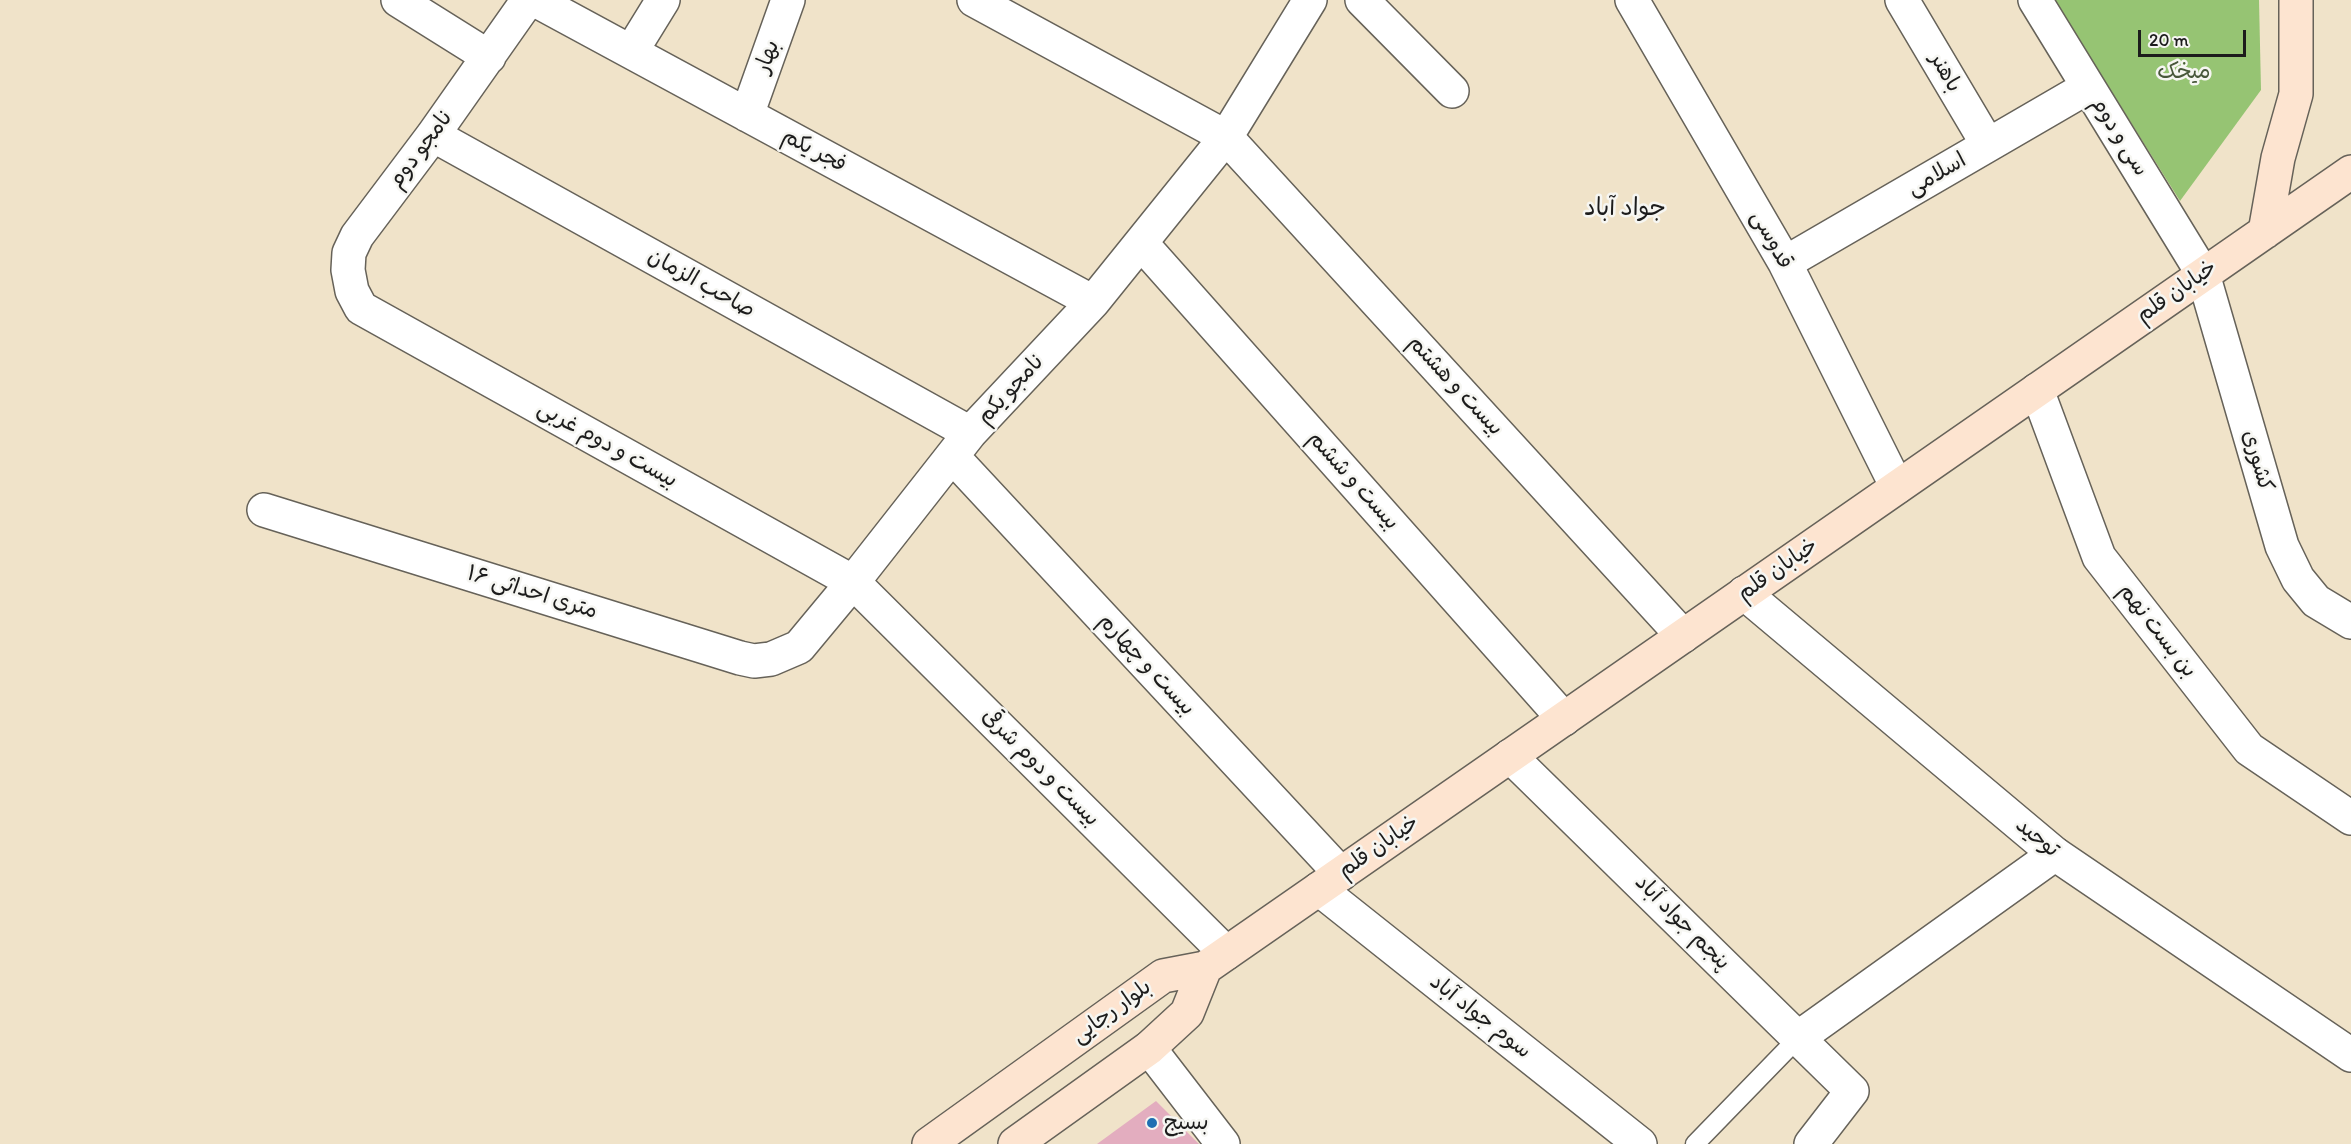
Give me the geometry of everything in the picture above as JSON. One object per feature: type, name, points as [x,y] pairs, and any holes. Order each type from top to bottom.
[{"type":"main road","points":[[2265,232],[2278,158],[2296,94],[2296,0]]},
{"type":"main road","name":"خیابان قلم","points":[[1216,961],[2351,171]]},
{"type":"main road","name":"بلوار رجایی","points":[[1015,1144],[1149,1048],[1187,1013],[1216,961]]},
{"type":"main road","name":"بلوار رجایی","points":[[929,1144],[1163,976],[1216,961]]},
{"type":"street","points":[[398,0],[489,57]]},
{"type":"street","name":"نامجو دوم","points":[[361,308],[352,291],[348,270],[349,253],[357,236],[433,135],[528,0]]},
{"type":"street","name":"فجر یکم","points":[[535,0],[1093,302]]},
{"type":"street","points":[[631,52],[663,0]]},
{"type":"street","name":"بهار","points":[[747,115],[789,0]]},
{"type":"street","points":[[974,0],[1226,137]]},
{"type":"street","name":"نامجو یکم","points":[[799,647],[961,445],[1093,302],[1142,244],[1226,137],[1310,0]]},
{"type":"street","points":[[1362,0],[1452,91]]},
{"type":"street","name":"قدوسی","points":[[1632,0],[1785,263],[1897,487]]},
{"type":"street","name":"باهنر","points":[[1902,0],[1988,145]]},
{"type":"street","name":"سی و دوم","points":[[2035,0],[2203,274]]},
{"type":"street","name":"اسلامی","points":[[1785,263],[2088,87]]},
{"type":"street","name":"صاحب الزمان","points":[[433,135],[961,445]]},
{"type":"street","name":"بیست و هشتم","points":[[1226,137],[1683,636]]},
{"type":"street","name":"بیست و ششم","points":[[1142,244],[1564,719]]},
{"type":"street","name":"کشوری","points":[[2203,274],[2282,546],[2298,579],[2316,601],[2351,622]]},
{"type":"street","name":"بیست و دوم غربی","points":[[361,308],[853,582]]},
{"type":"street","name":"بن بست نهم","points":[[2037,390],[2099,557],[2249,748],[2351,818]]},
{"type":"street","name":"بیست و چهارم","points":[[961,445],[1330,882]]},
{"type":"street","name":"۱۶ متری احداثی","points":[[264,510],[740,658],[754,661],[771,659],[799,647]]},
{"type":"street","name":"بیست و دوم شرقی","points":[[853,582],[1216,961]]},
{"type":"street","name":"توحید","points":[[1744,593],[2055,854],[2351,1055]]},
{"type":"street","name":"پنجم جواد آباد","points":[[1510,756],[1852,1091],[1811,1144]]},
{"type":"street","points":[[1798,1038],[2055,854]]},
{"type":"street","name":"سوم جواد آباد","points":[[1330,882],[1640,1144]]},
{"type":"street","points":[[1149,1048],[1223,1144]]},
{"type":"lane","points":[[1695,1144],[1798,1038]]},
{"type":"green space","name":"میخک","points":[[2054,0],[2259,0],[2261,90],[2180,201]]},
{"type":"building","name":"بسیج","points":[[1156,1101],[1199,1144],[1097,1144]]},
{"type":"place","name":"بسیج","points":[[1152,1123]]},
{"type":"district","name":"جواد آباد","points":[[1625,209]]}]
